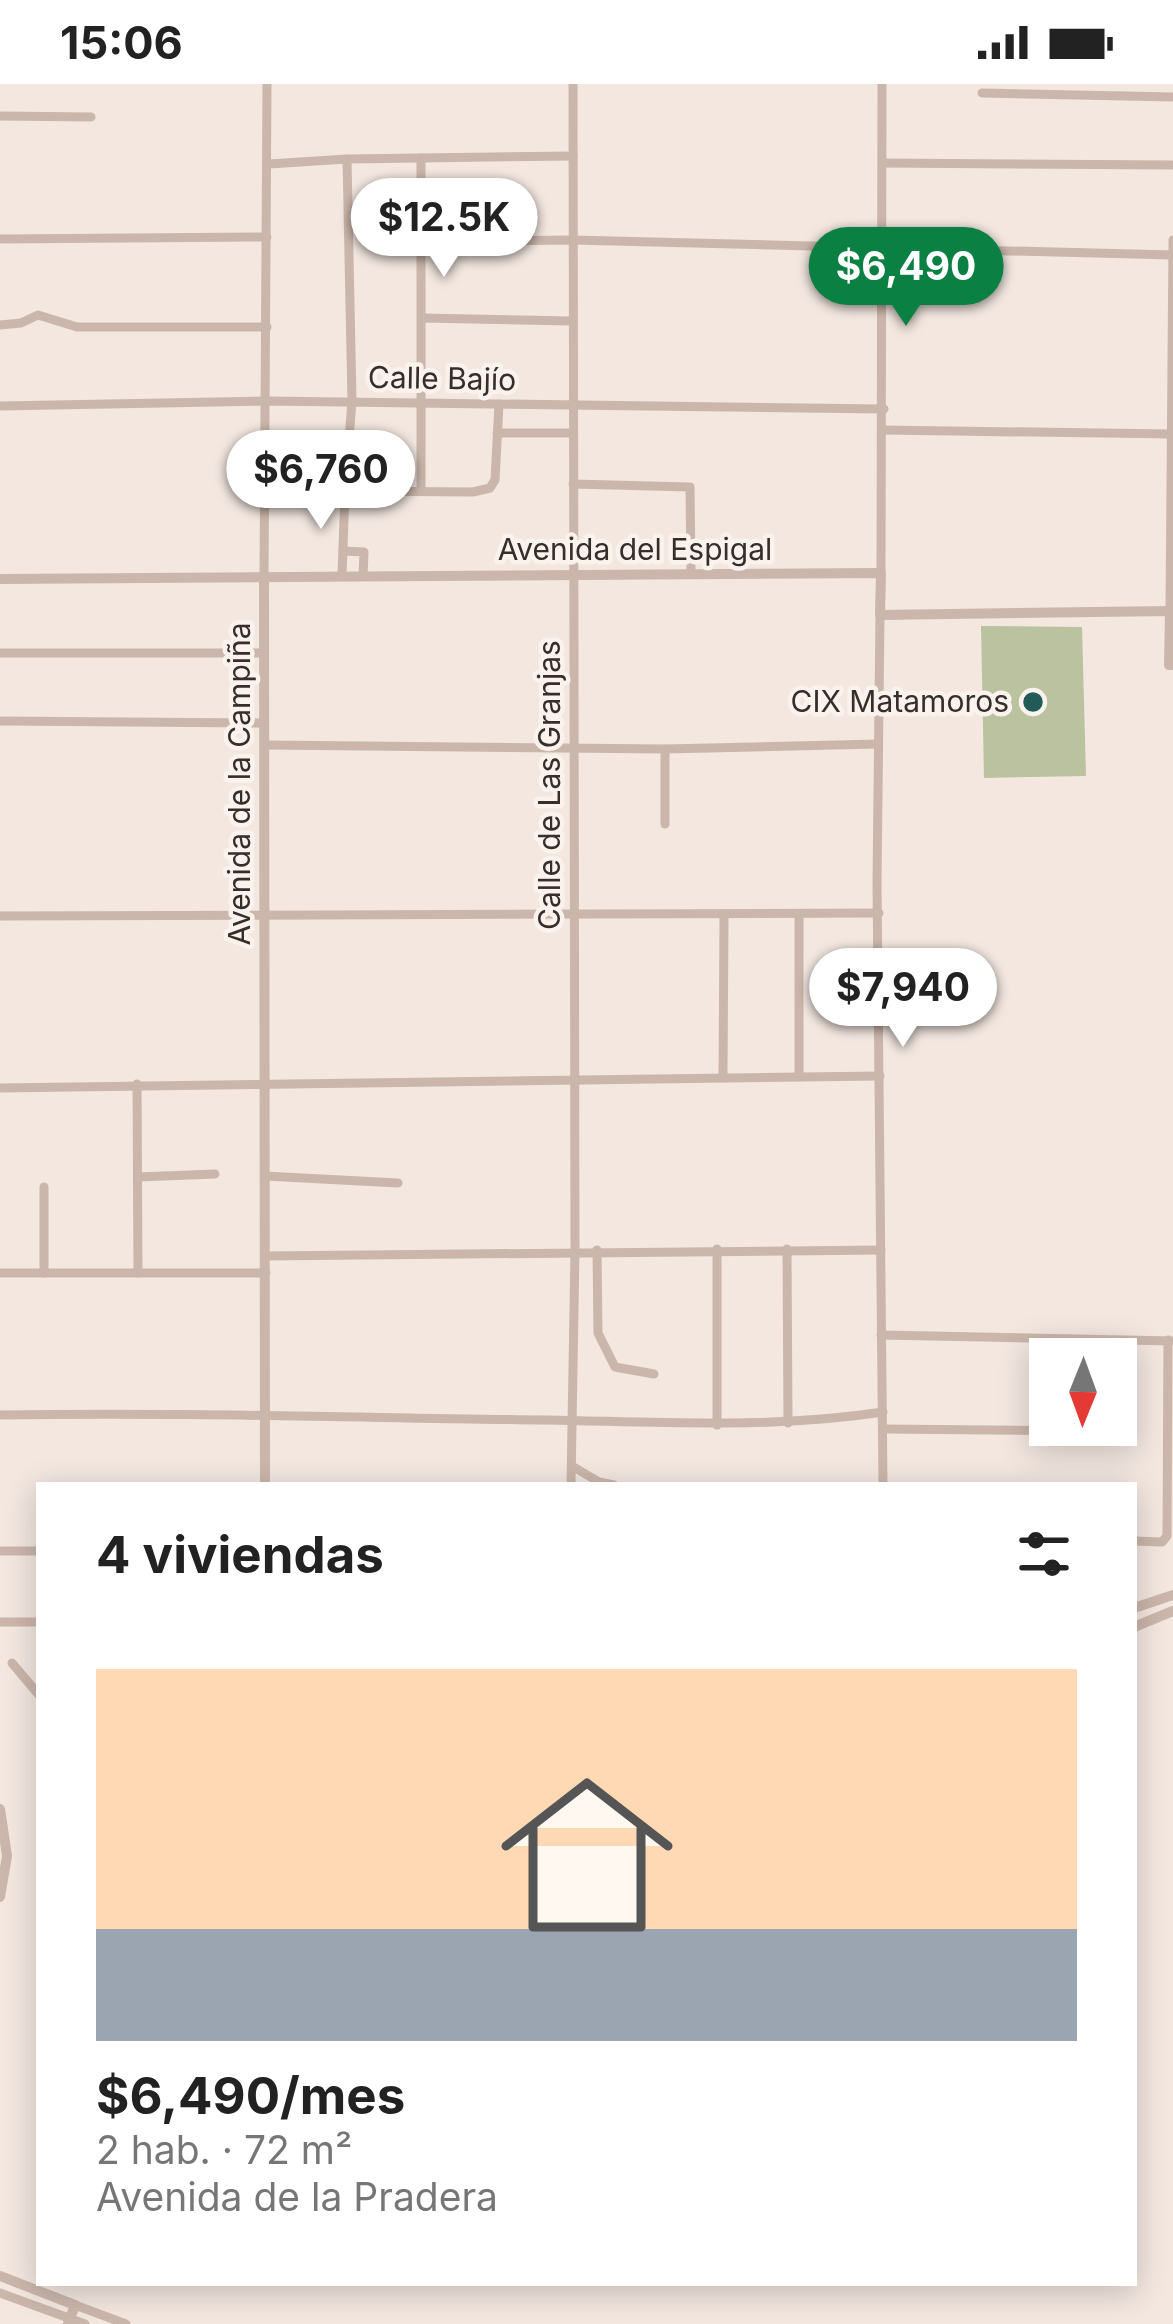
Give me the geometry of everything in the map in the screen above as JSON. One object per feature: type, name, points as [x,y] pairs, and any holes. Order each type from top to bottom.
[{"type":"street","name":"Avenida de la Campiña","points":[[265,1482],[267,84]]},
{"type":"street","name":"Calle de Las Granjas","points":[[571,1482],[573,84]]},
{"type":"street","points":[[882,84],[884,409],[878,744],[884,1482]]},
{"type":"street","points":[[982,93],[1173,98]]},
{"type":"street","points":[[0,116],[91,117]]},
{"type":"street","points":[[269,164],[573,156]]},
{"type":"street","points":[[421,158],[421,491]]},
{"type":"street","points":[[342,575],[352,401],[346,159]]},
{"type":"street","points":[[883,163],[1173,165]]},
{"type":"street","points":[[0,239],[267,237]]},
{"type":"street","points":[[422,242],[572,240],[1173,255]]},
{"type":"street","points":[[1173,240],[1169,665],[1173,665]]},
{"type":"street","points":[[0,325],[38,315],[77,327],[267,327]]},
{"type":"street","points":[[422,319],[571,321]]},
{"type":"street","name":"Calle Bajío","points":[[0,406],[352,401],[884,409]]},
{"type":"street","points":[[346,491],[490,488],[495,480],[499,404]]},
{"type":"street","points":[[882,430],[1172,434]]},
{"type":"street","points":[[497,433],[572,433]]},
{"type":"street","points":[[573,484],[690,487],[691,573]]},
{"type":"street","points":[[343,551],[364,551],[363,576]]},
{"type":"street","name":"Avenida del Espigal","points":[[0,579],[881,573]]},
{"type":"street","points":[[880,614],[1170,610]]},
{"type":"street","points":[[0,653],[263,653]]},
{"type":"street","points":[[0,721],[264,722]]},
{"type":"street","points":[[264,745],[665,748],[878,744]]},
{"type":"street","points":[[665,748],[665,824]]},
{"type":"street","points":[[0,916],[879,913]]},
{"type":"street","points":[[799,915],[799,1076]]},
{"type":"street","points":[[723,1077],[724,916]]},
{"type":"street","points":[[0,1088],[880,1076]]},
{"type":"street","points":[[137,1084],[138,1273]]},
{"type":"street","points":[[138,1177],[215,1174]]},
{"type":"street","points":[[265,1176],[398,1183]]},
{"type":"street","points":[[44,1187],[44,1273]]},
{"type":"street","points":[[717,1249],[717,1425]]},
{"type":"street","points":[[787,1249],[788,1424]]},
{"type":"street","points":[[597,1250],[598,1333],[615,1367],[654,1374]]},
{"type":"street","points":[[266,1256],[881,1250]]},
{"type":"street","points":[[0,1273],[266,1273]]},
{"type":"street","points":[[881,1335],[1170,1340],[1167,1536],[1162,1542],[1137,1541]]},
{"type":"street","points":[[0,1415],[717,1425],[788,1424],[883,1412]]},
{"type":"street","points":[[883,1429],[1029,1430]]},
{"type":"street","points":[[572,1466],[599,1482]]},
{"type":"street","points":[[0,1551],[36,1552]]},
{"type":"street","points":[[1137,1608],[1173,1595]]},
{"type":"street","points":[[1137,1626],[1173,1612]]},
{"type":"street","points":[[0,1622],[36,1622]]},
{"type":"street","points":[[12,1664],[36,1688]]},
{"type":"street","points":[[0,1809],[7,1856],[0,1897]]},
{"type":"street","points":[[0,2276],[126,2324]]},
{"type":"street","points":[[0,2293],[69,2322],[85,2324]]},
{"type":"street","points":[[69,2322],[75,2305]]},
{"type":"green space","name":"CIX Matamoros","points":[[981,626],[1082,627],[1086,776],[984,778]]},
{"type":"place","name":"CIX Matamoros","points":[[1033,702]]}]
